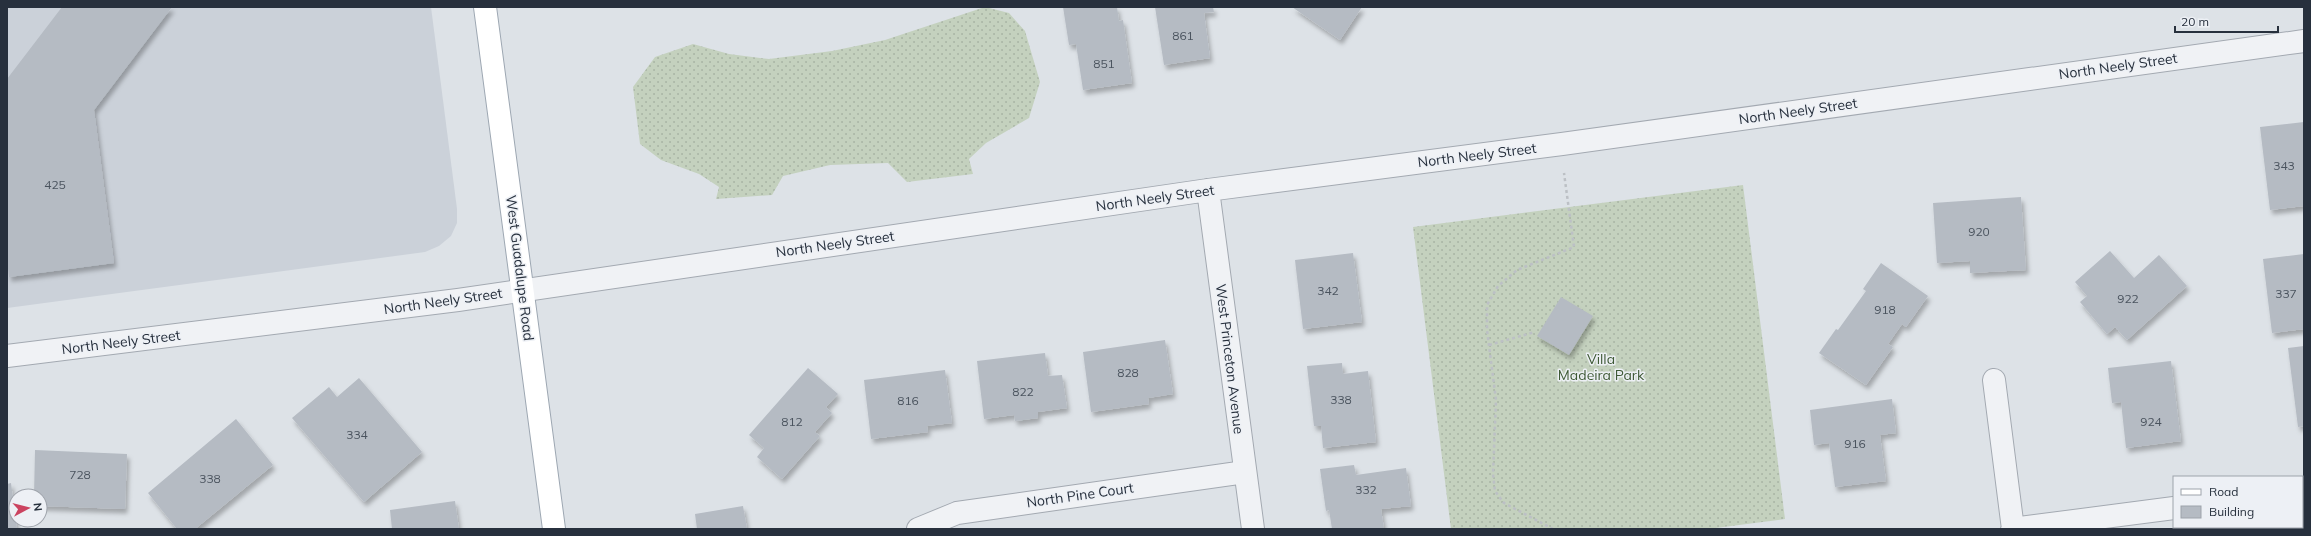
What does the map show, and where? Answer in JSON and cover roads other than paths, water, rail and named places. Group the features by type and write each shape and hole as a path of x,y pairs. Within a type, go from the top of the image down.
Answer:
{"main road":[{"name":"West Guadalupe Road","path":"486,7 554,529"}],"street":[{"name":"North Neely Street","path":"7,356 458,300 1208,190 1562,144 2304,41"},
{"name":"West Princeton Avenue","path":"1208,190 1253,529"},
{"path":"1994,380 2012,529 2052,527 2173,508"},
{"name":"North Pine Court","path":"918,529 957,513 1245,472"}],"park label":[{"name":"Villa Madeira Park","path":"1601,368"}]}
